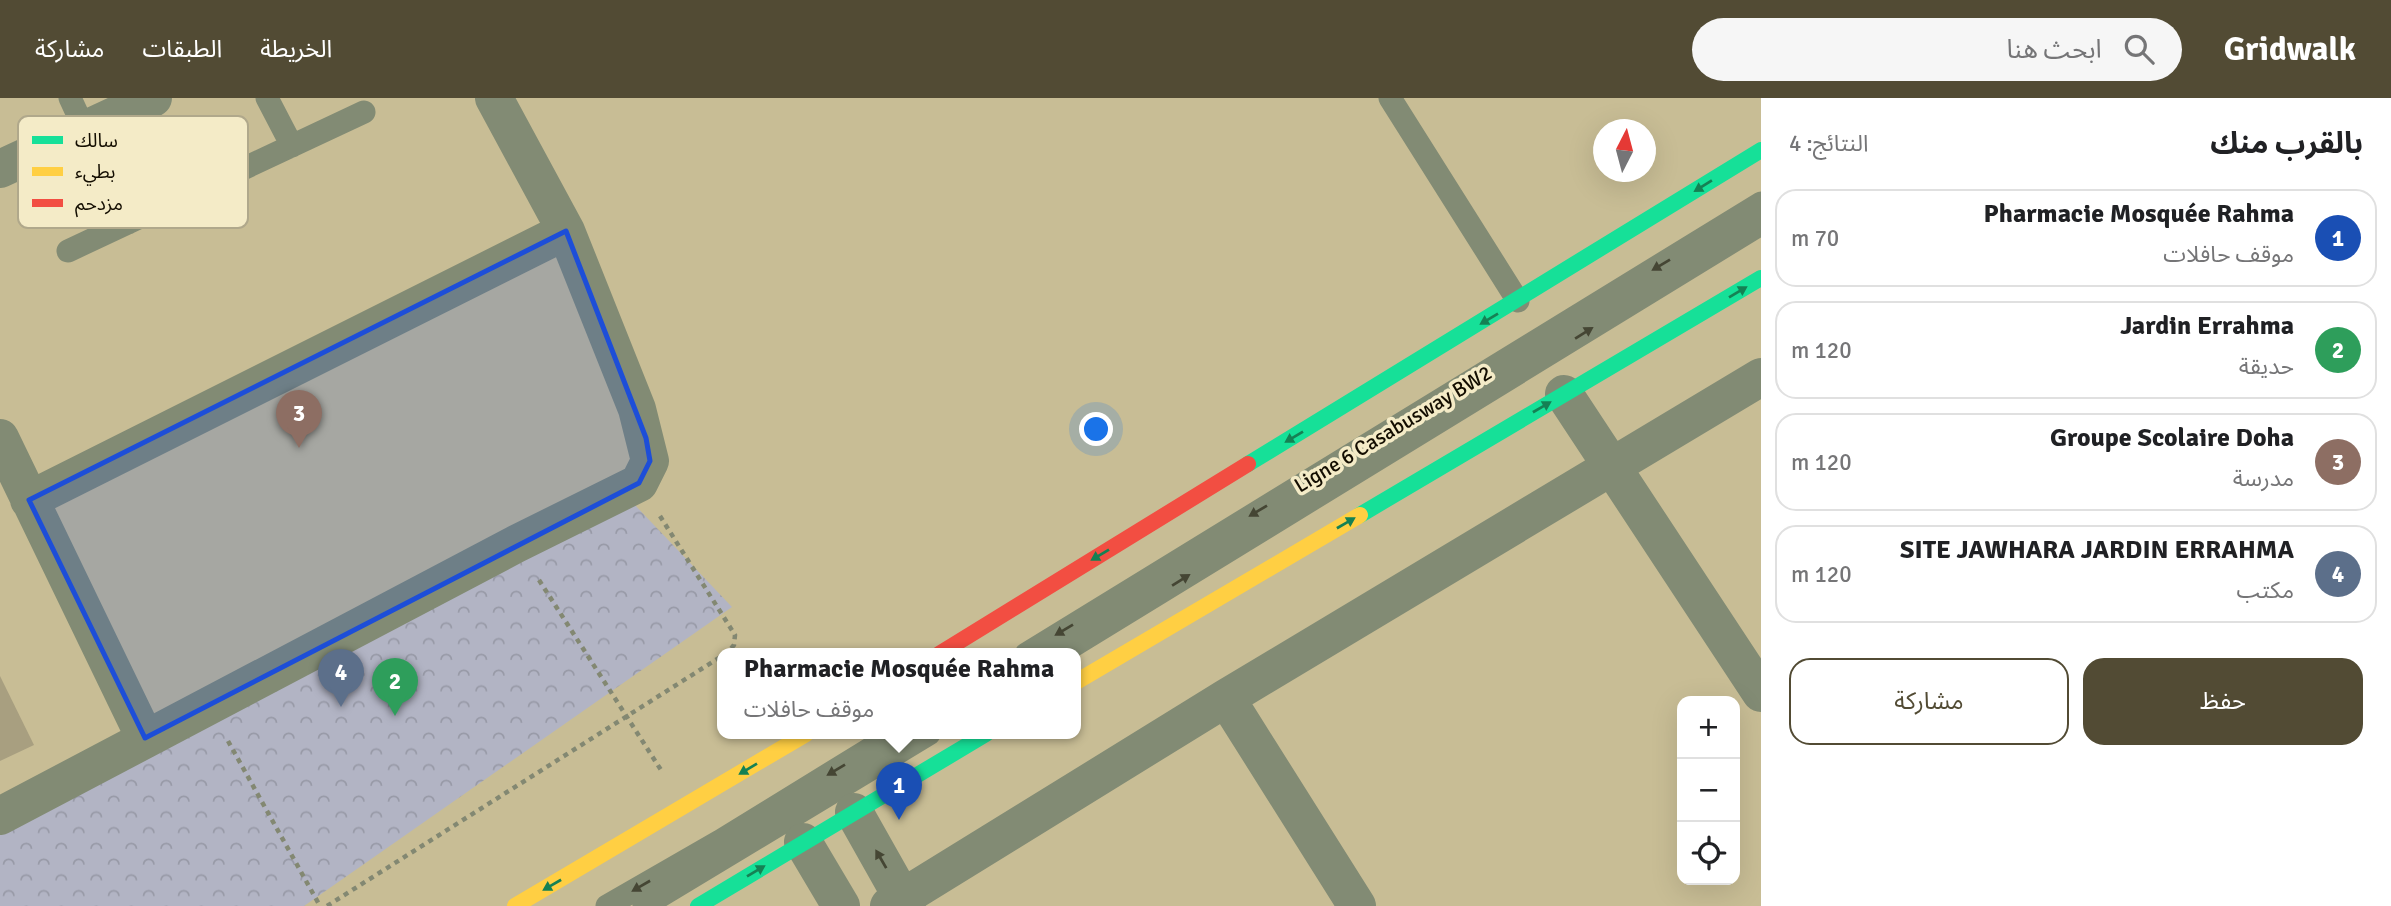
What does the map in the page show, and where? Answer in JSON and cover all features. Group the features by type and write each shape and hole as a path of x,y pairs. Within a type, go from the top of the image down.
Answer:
{"main road":[{"path":"949,648 1761,150"},
{"path":"1081,678 1761,278"},
{"path":"515,906 798,739"},
{"path":"698,906 978,739"}],"street":[{"path":"77,114 153,98"},
{"path":"0,816 516,544 639,483 650,461 637,410 566,231 494,98"},
{"path":"0,169 18,156"},
{"path":"29,500 566,231"},
{"path":"854,812 900,903 1227,698 1761,377"},
{"path":"1564,394 1757,680"},
{"path":"0,438 145,738"},
{"path":"1227,698 1357,906"},
{"path":"803,842 841,906"}],"lane":[{"path":"267,98 292,146"},
{"path":"1390,98 1518,301"},
{"path":"248,167 364,113"},
{"name":"Ligne 6 Casabusway BW2","path":"1036,648 1761,203"},
{"name":"Ligne 6 Casabusway BW2","path":"1070,648 1761,224"},
{"path":"68,251 117,228"},
{"path":"607,906 720,841 886,739"},
{"path":"645,906 921,739"}],"path":[{"path":"639,483 735,635 731,648"},
{"path":"516,544 684,807"},
{"path":"327,906 717,659"},
{"path":"209,706 320,906"}],"highlighted area":[{"path":"566,231 646,438 650,461 639,483 145,738 29,500"}],"green space":[{"path":"633,503 732,607 304,906 0,906 0,825"}],"building":[{"path":"0,676 34,745 0,761"}],"traffic: fast":[{"path":"1248,464 1761,150"},
{"path":"1360,515 1761,278"},
{"path":"698,906 978,739"}],"traffic: slow":[{"path":"1081,679 1360,515"},
{"path":"515,906 798,739"}],"traffic: jam":[{"path":"949,648 1248,464"}],"place":[{"name":"Groupe Scolaire Doha","path":"299,448"},
{"name":"SITE JAWHARA JARDIN ERRAHMA","path":"341,707"},
{"name":"Jardin Errahma","path":"395,716"},
{"name":"Pharmacie Mosquée Rahma","path":"899,820"}]}
